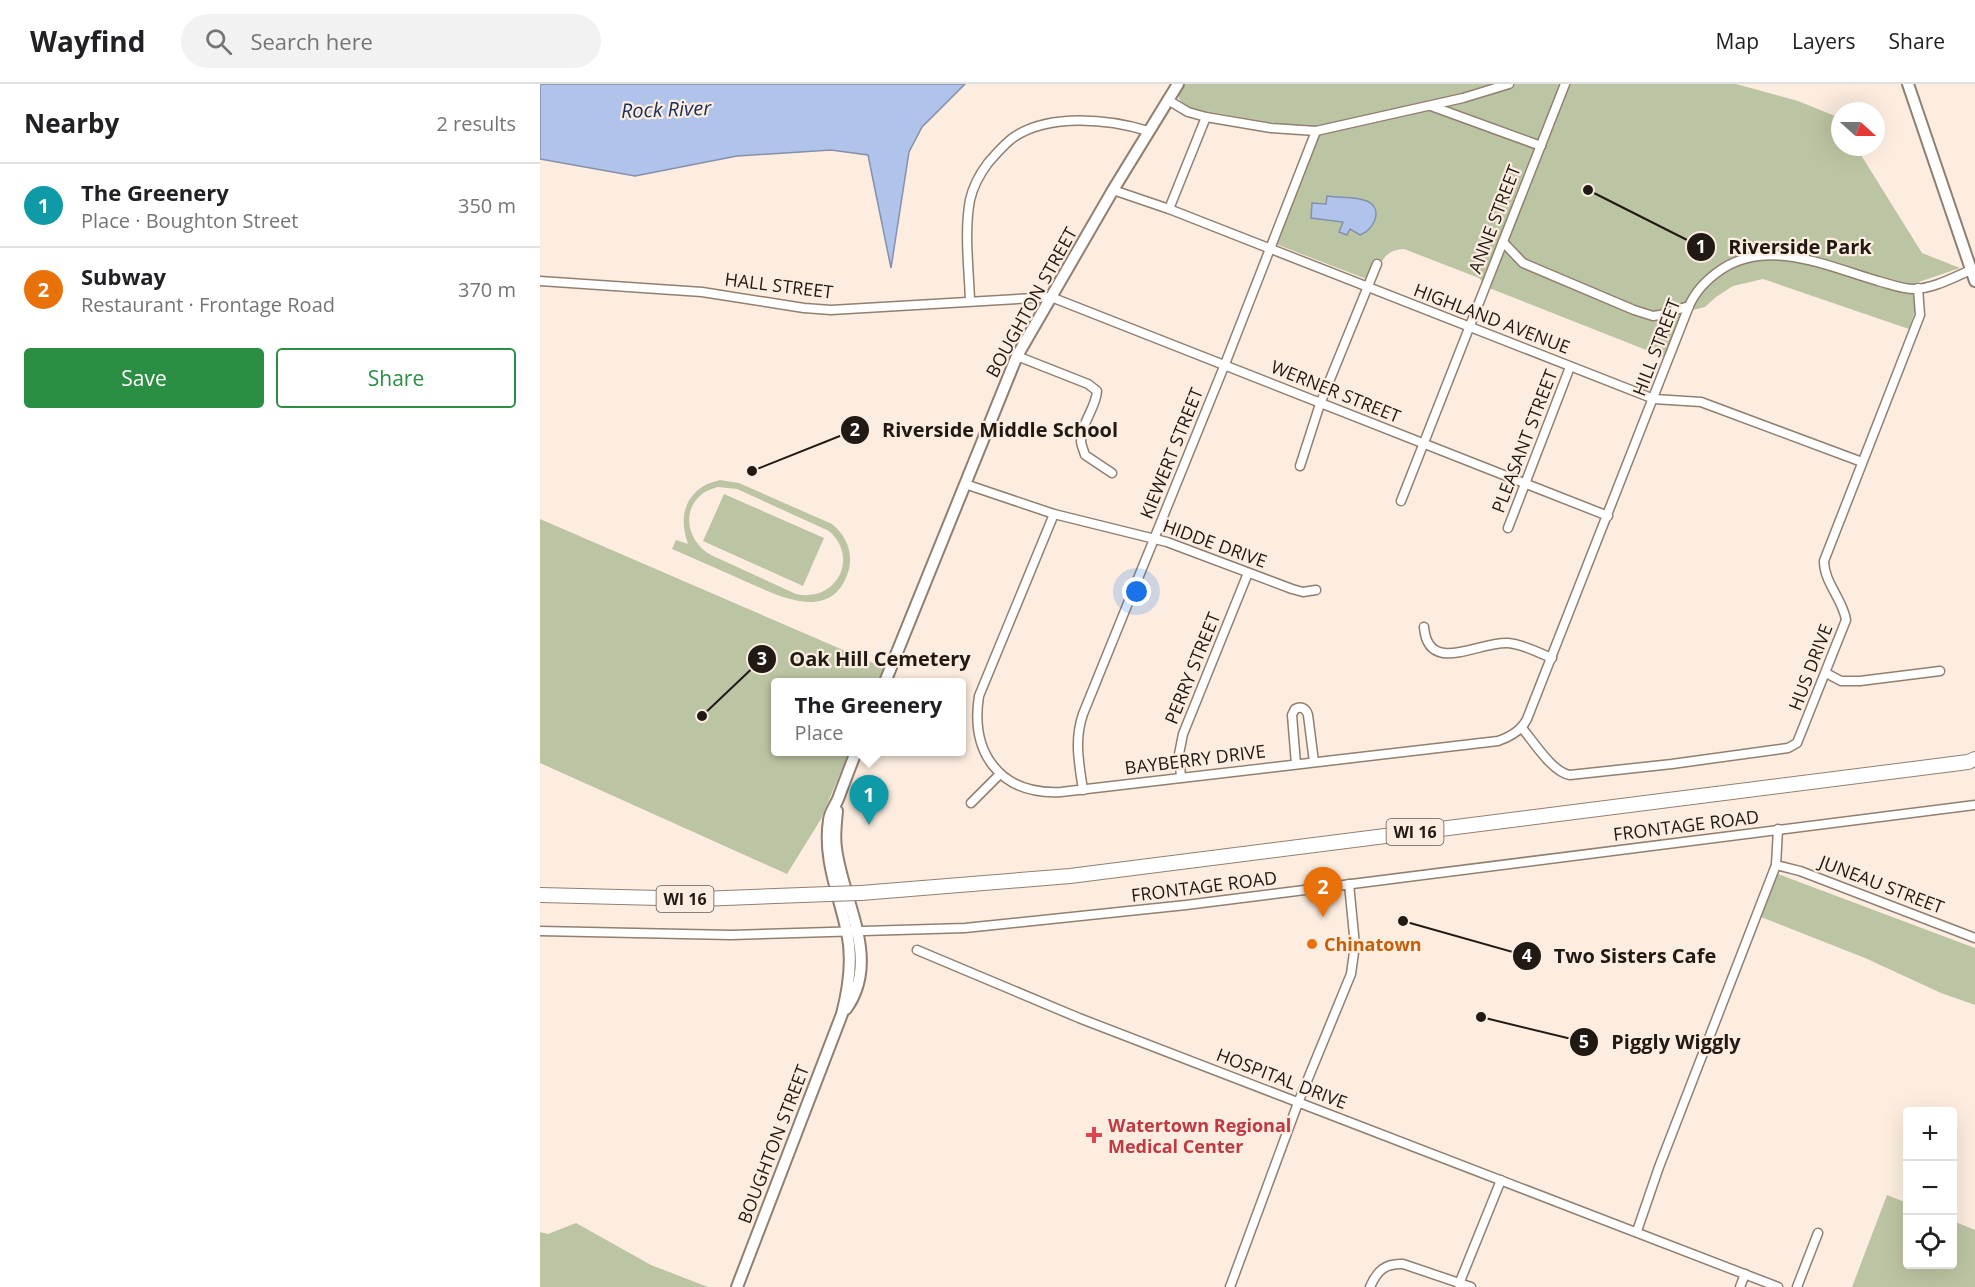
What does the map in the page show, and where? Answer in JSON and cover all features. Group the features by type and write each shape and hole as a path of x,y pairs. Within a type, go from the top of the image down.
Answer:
{"highway":[{"name":"WI 16","path":"540,895 700,899 861,893 1081,875 1973,761"}],"street":[{"name":"BOUGHTON STREET","path":"887,678 1017,356 1113,190 1178,84"},
{"path":"1168,100 1188,112 1206,117 1271,128 1316,131 1430,106 1441,106 1509,84"},
{"name":"ANNE STREET","path":"1401,501 1565,84"},
{"path":"1908,84 1975,281"},
{"path":"1441,106 1540,146"},
{"path":"1169,209 1206,117"},
{"path":"970,301 970,201 974,185 981,172 1001,148 1021,133 1067,121 1128,125 1148,131"},
{"name":"KIEWERT STREET","path":"1083,790 1077,743 1078,726 1225,364 1316,131"},
{"name":"HIGHLAND AVENUE","path":"1113,190 1169,209 1654,399 1701,402 1862,462"},
{"path":"1503,242 1523,263 1634,310 1653,316 1689,306"},
{"name":"HILL STREET","path":"1552,658 1689,306 1702,285 1721,270 1740,261 1768,255 1799,258 1896,285 1918,288 1971,270"},
{"path":"1300,466 1320,404 1377,264"},
{"name":"HALL STREET","path":"540,280 702,292 815,309 1051,297"},
{"name":"HUS DRIVE","path":"1522,728 1555,767 1565,775 1672,764 1788,748 1797,744 1846,620 1841,604 1825,572 1824,561 1920,315 1918,288"},
{"name":"WERNER STREET","path":"1051,297 1608,516"},
{"path":"1017,356 1088,384 1097,391 1096,399 1085,422 1081,441 1085,455 1112,473"},
{"name":"PLEASANT STREET","path":"1508,528 1570,367"},
{"name":"HIDDE DRIVE","path":"965,484 1054,514 1155,538 1292,589 1316,590"},
{"path":"970,803 999,775 988,757 979,731 977,710 979,696 1054,514"},
{"name":"PERRY STREET","path":"1181,777 1179,754 1183,734 1248,573"},
{"path":"1424,627 1426,642 1433,649 1443,653 1453,654 1494,643 1507,643 1520,645 1552,658 1522,728"},
{"path":"1826,674 1840,681 1860,681 1940,671"},
{"path":"1296,764 1292,715 1295,709 1301,707 1308,715 1314,762"},
{"name":"BAYBERRY DRIVE","path":"999,775 1012,783 1043,793 1083,790 1489,742 1505,739 1522,728"},
{"name":"BOUGHTON STREET","path":"737,1287 842,1014 850,967 852,932 831,874 828,846 829,817 854,756"},
{"name":"FRONTAGE ROAD","path":"540,931 731,935 965,928 1349,884 1975,805"},
{"path":"1637,1231 1659,1167 1776,865 1778,829"},
{"name":"JUNEAU STREET","path":"1776,865 1818,878 1975,938"},
{"path":"1230,1287 1298,1103 1351,974 1355,959 1355,945 1349,884"},
{"name":"HOSPITAL DRIVE","path":"917,950 1079,1018 1778,1287"},
{"path":"1459,1284 1501,1180"},
{"path":"1797,1287 1818,1233"},
{"path":"1370,1287 1379,1271 1390,1263 1403,1264 1471,1287"},
{"path":"1740,1287 1745,1274"}],"green space":[{"path":"1181,84 1736,84 1798,101 1831,114 1831,156 1862,156 1922,253 1960,268 1913,284 1917,304 1909,329 1763,279 1733,286 1705,307 1689,311 1677,323 1664,357 1489,288 1479,278 1404,249 1391,252 1383,259 1374,282 1273,243 1313,139 1310,126 1299,127 1188,108 1179,99 1178,91"},
{"path":"720,480 739,483 832,524 845,539 850,556 849,569 841,587 830,597 817,602 786,598 672,549 676,540 688,544 684,522 688,503 692,495","holes":["718,487 737,489 829,531 838,542 843,554 843,565 832,585 822,592 810,595 796,594 703,550 690,527 689,519 694,502 704,492"]},
{"path":"724,494 824,538 803,586 703,541"},
{"path":"540,519 885,668 880,678 771,678 771,756 847,756 821,819 787,874 540,763"},
{"path":"1778,874 1975,948 1975,1005 1941,993 1865,958 1756,915 1772,877"},
{"path":"1887,1195 1903,1201 1903,1269 1957,1269 1957,1223 1975,1230 1975,1287 1852,1287"},
{"path":"576,1223 651,1265 708,1287 540,1287 540,1232 548,1234"}],"water":[{"name":"Rock River","path":"540,84 965,84 922,127 909,152 891,268 868,155 831,150 737,156 635,176 540,159"},
{"path":"1327,196 1367,201 1375,209 1373,224 1360,235 1350,229 1347,235 1339,232 1343,222 1311,218 1312,203 1326,204"}],"place":[{"name":"Riverside Park","path":"1588,190"},
{"name":"Riverside Middle School","path":"752,471"},
{"name":"Oak Hill Cemetery","path":"702,716"},
{"name":"The Greenery","path":"869,825"},
{"name":"Subway","path":"1323,917"},
{"name":"Two Sisters Cafe","path":"1403,921"},
{"name":"Chinatown","path":"1312,944"},
{"name":"Piggly Wiggly","path":"1481,1017"},
{"name":"Watertown Regional Medical Center","path":"1094,1135"}]}
